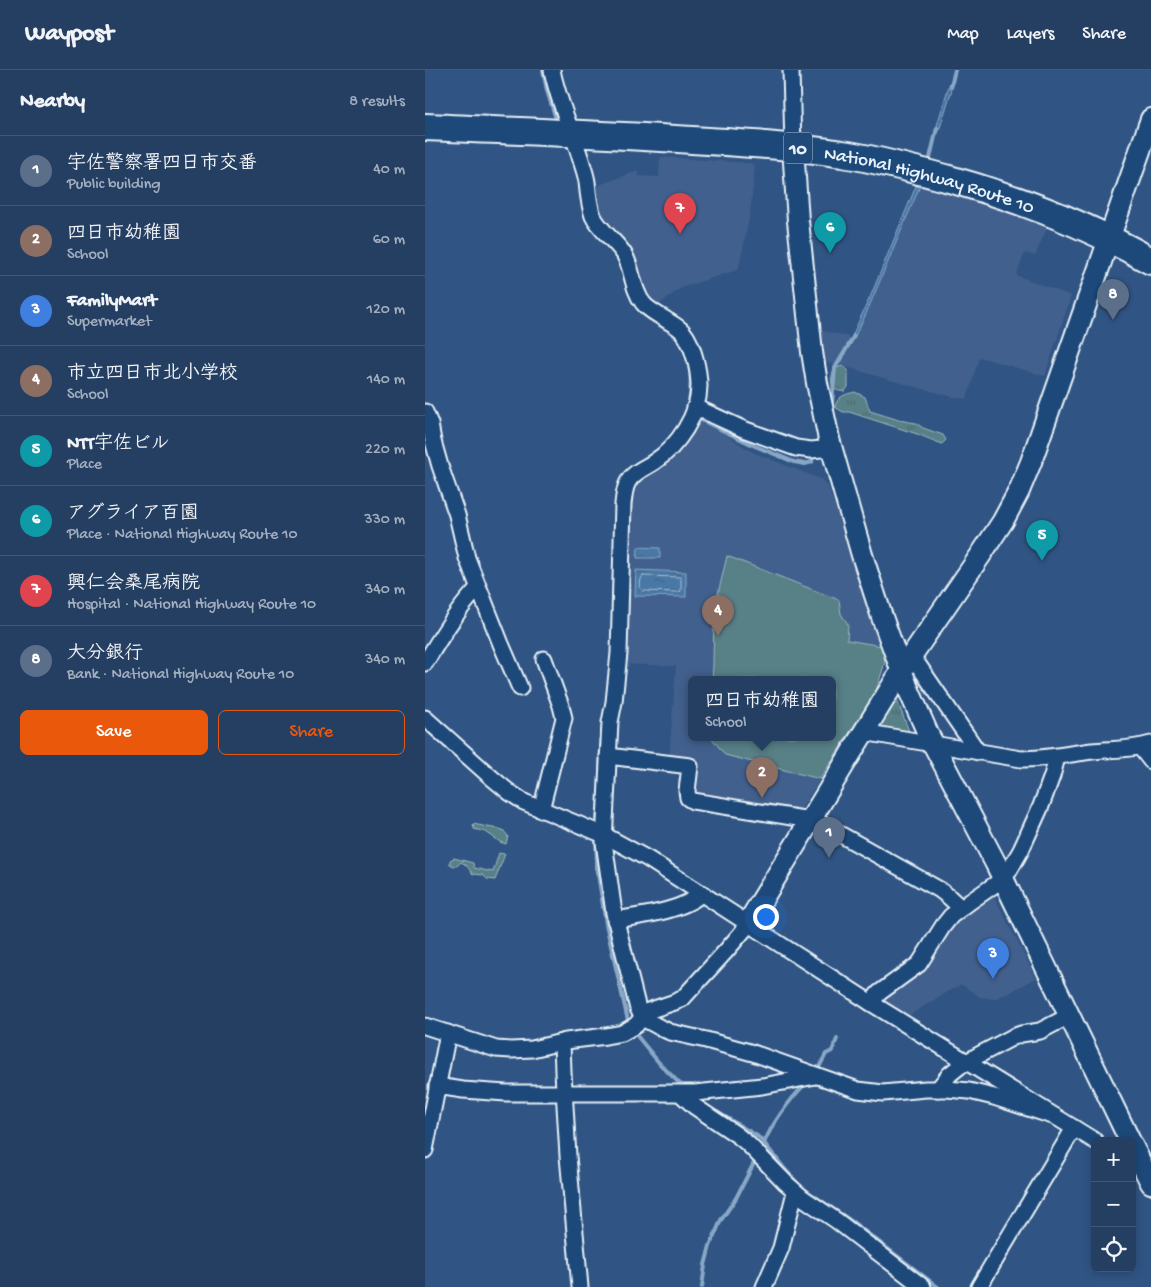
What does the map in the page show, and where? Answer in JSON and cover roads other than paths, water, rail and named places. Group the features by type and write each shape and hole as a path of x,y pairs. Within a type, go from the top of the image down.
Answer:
{"highway":[{"name":"National Highway Route 10","path":"425,127 624,136 793,147 845,154 953,180 1035,207 1109,239 1151,261"}],"street":[{"path":"552,70 586,180 589,203 593,215 599,226 624,254 643,303 682,332 691,347 697,366 699,386 691,418 681,434 672,446 657,460 633,476 627,483 623,504 619,653 598,832 604,842 615,920 637,1006 644,1017 671,1032 753,1054 858,1090 875,1093 939,1089 957,1090 981,1094 1055,1117"},
{"path":"791,70 797,221 812,352 822,412 870,580 907,663 914,702 933,744 1003,878 1128,1137"},
{"path":"425,1026 503,1050 532,1049 562,1042 622,1033 636,1024 648,1011 675,1002 684,996 749,924 863,732 1003,521 1019,491 1031,462 1151,119"},
{"path":"695,407 743,429 795,448 811,450 832,448"},
{"path":"425,412 430,424 440,466 457,515 467,558 520,688"},
{"path":"425,663 467,599 478,588"},
{"path":"541,810 564,718 544,659"},
{"path":"907,663 978,752"},
{"path":"425,718 509,792 524,802 598,832 648,859 871,1003 1091,1139"},
{"path":"863,732 1021,759 1145,746 1151,761"},
{"path":"608,756 690,766 687,791 688,798 693,801 811,819 940,890 961,908"},
{"path":"871,1003 879,993 919,964 946,922 961,908 1003,878 1009,871 1041,806 1057,756"},
{"path":"615,920 673,908 693,900 702,893"},
{"path":"939,1089 950,1074 966,1062 1013,1037 1040,1031 1069,1016"},
{"path":"425,1150 447,1033"},
{"path":"562,1042 564,1093 580,1287"},
{"path":"437,1086 489,1092 681,1094 742,1089 818,1076"},
{"path":"681,1094 748,1144 795,1192 849,1230 923,1287"},
{"path":"979,1287 1074,1128"},
{"path":"1136,1154 1145,1174"},
{"path":"763,1287 781,1248 795,1192"}],"water":[{"path":"950,82 954,83 938,134 935,132"},
{"path":"916,186 920,186 866,314 853,340 851,338"},
{"path":"638,547 660,548 660,558 637,558"},
{"path":"636,570 686,572 686,597 635,596"}],"waterway":[{"path":"543,70 547,91 556,119"},
{"path":"951,86 955,70"},
{"path":"930,158 937,128"},
{"path":"631,294 633,301 641,312 669,331 682,345 689,363 691,383 689,403"},
{"path":"832,404 835,368 854,336"},
{"path":"695,417 755,446 794,462 805,464 812,462 813,453"},
{"path":"613,612 614,571"},
{"path":"596,828 603,726"},
{"path":"596,835 597,868 606,924 629,1025"},
{"path":"633,1031 660,1064 685,1089"},
{"path":"817,1071 826,1054 832,1051 837,1039"},
{"path":"805,1084 782,1112 764,1143 801,1187 854,1223 938,1287"},
{"path":"717,1112 757,1136 764,1143 760,1151"},
{"path":"702,1287 710,1246 721,1220 736,1198 757,1157"}],"place":[{"name":"興仁会桑尾病院","path":"680,234"},
{"name":"アグライア百園","path":"830,253"},
{"name":"大分銀行","path":"1113,320"},
{"name":"NTT宇佐ビル","path":"1042,561"},
{"name":"市立四日市北小学校","path":"718,636"},
{"name":"四日市幼稚園","path":"762,798"},
{"name":"宇佐警察署四日市交番","path":"829,858"},
{"name":"FamilyMart","path":"993,979"}]}
